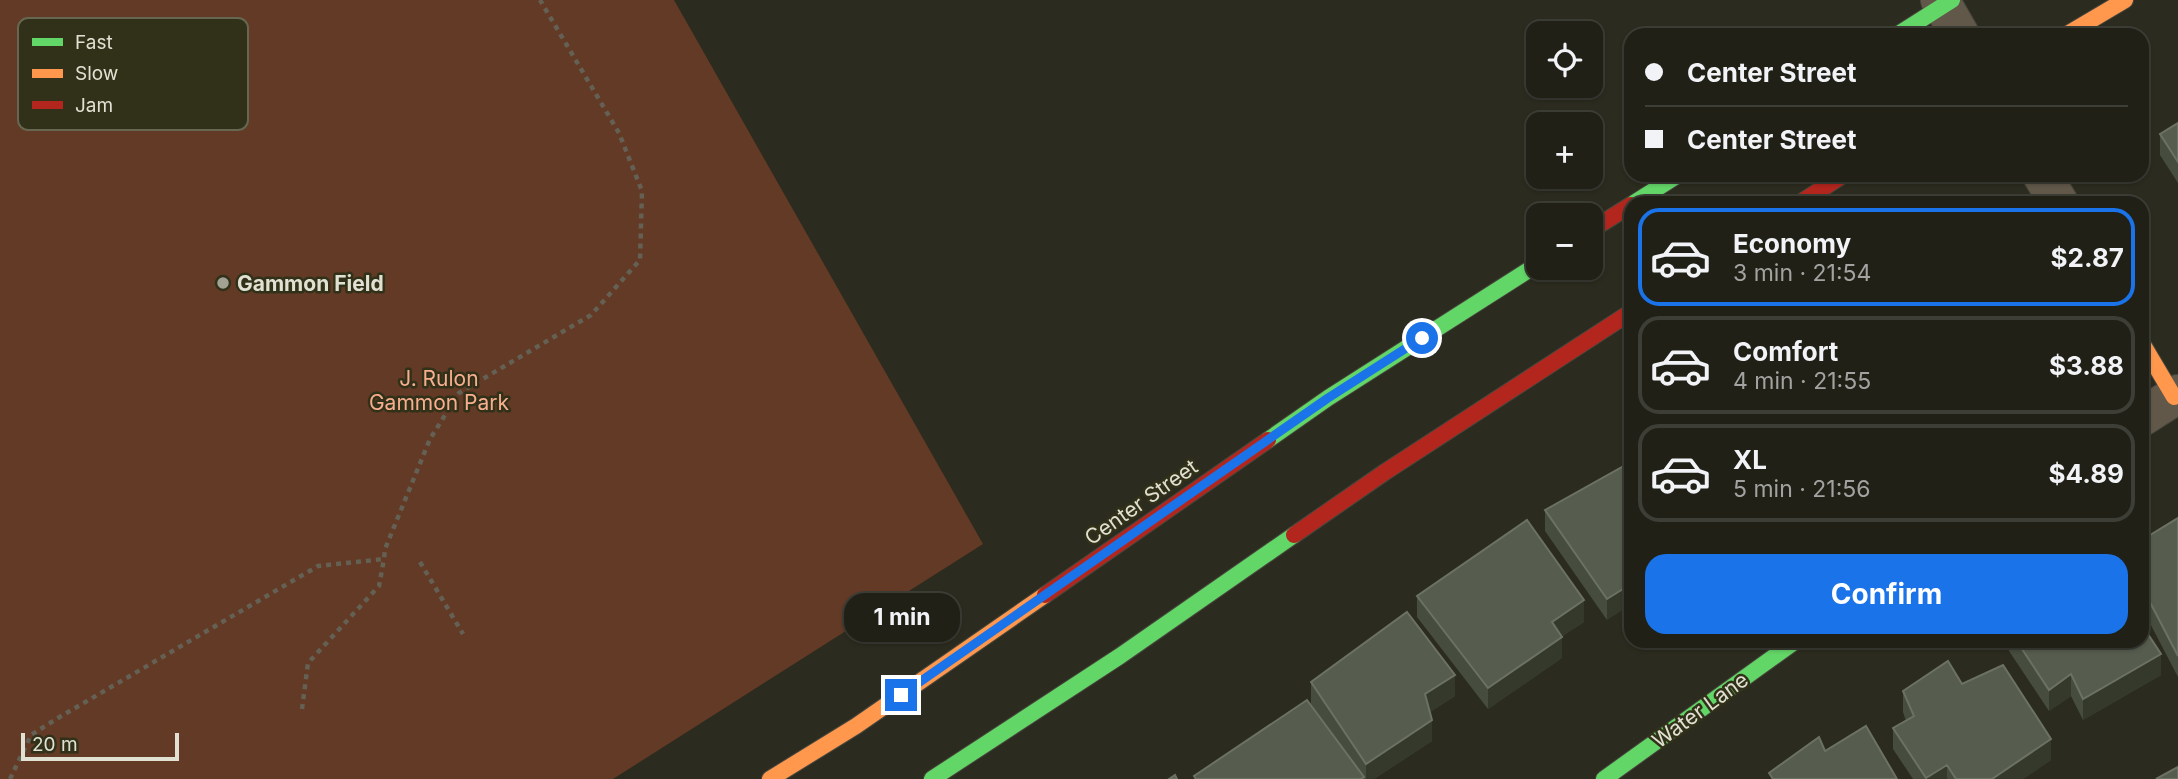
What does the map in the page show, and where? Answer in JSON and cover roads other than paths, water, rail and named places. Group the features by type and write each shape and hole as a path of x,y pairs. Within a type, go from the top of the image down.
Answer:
{"main road":[{"path":"2078,28 2125,0"},
{"path":"1912,28 1949,10"},
{"path":"1645,196 1667,182"},
{"path":"1811,196 1832,182"},
{"path":"1603,222 1624,209"},
{"name":"Center Street","path":"770,779 856,726 1328,398 1526,272"},
{"path":"932,779 1120,656 1385,472 1624,317"},
{"path":"2149,354 2176,396"},
{"name":"Water Lane","path":"1604,779 1786,648"}],"street":[{"path":"2149,413 2176,396"}],"place":[{"name":"Gammon Field","path":"223,283"}],"park label":[{"name":"J. Rulon Gammon Park","path":"439,390"}]}
